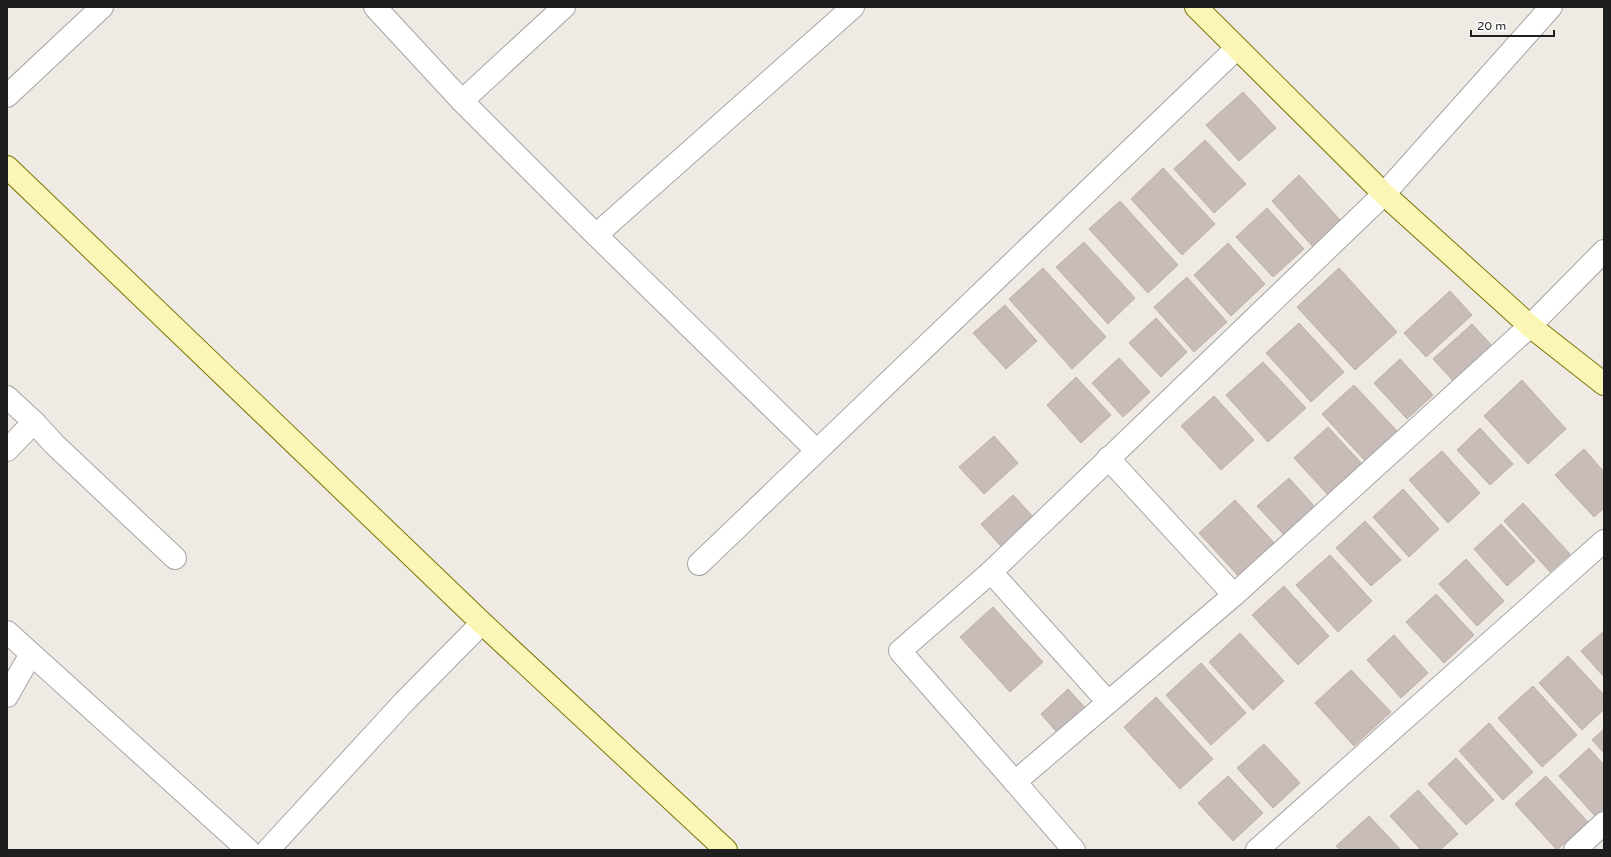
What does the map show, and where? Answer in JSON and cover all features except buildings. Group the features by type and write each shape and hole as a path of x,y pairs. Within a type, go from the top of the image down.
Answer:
{"street":[{"path":"7,96 102,7"},
{"path":"375,7 462,101 596,235 816,450"},
{"path":"462,101 564,7"},
{"path":"596,235 853,7"},
{"path":"1196,7 1384,194 1530,326 1604,384"},
{"path":"1074,850 900,651 991,572 1384,194 1552,7"},
{"path":"699,564 816,450 1237,48"},
{"path":"7,167 482,623 726,850"},
{"path":"1015,782 1234,595 1530,326 1604,251"},
{"path":"7,397 34,422 54,444 175,558"},
{"path":"7,450 34,422"},
{"path":"1108,458 1234,595"},
{"path":"1257,850 1604,542"},
{"path":"991,572 1108,702"},
{"path":"268,850 404,702 482,623"},
{"path":"7,632 248,850"},
{"path":"7,696 31,654"},
{"path":"1575,850 1604,823"}]}
